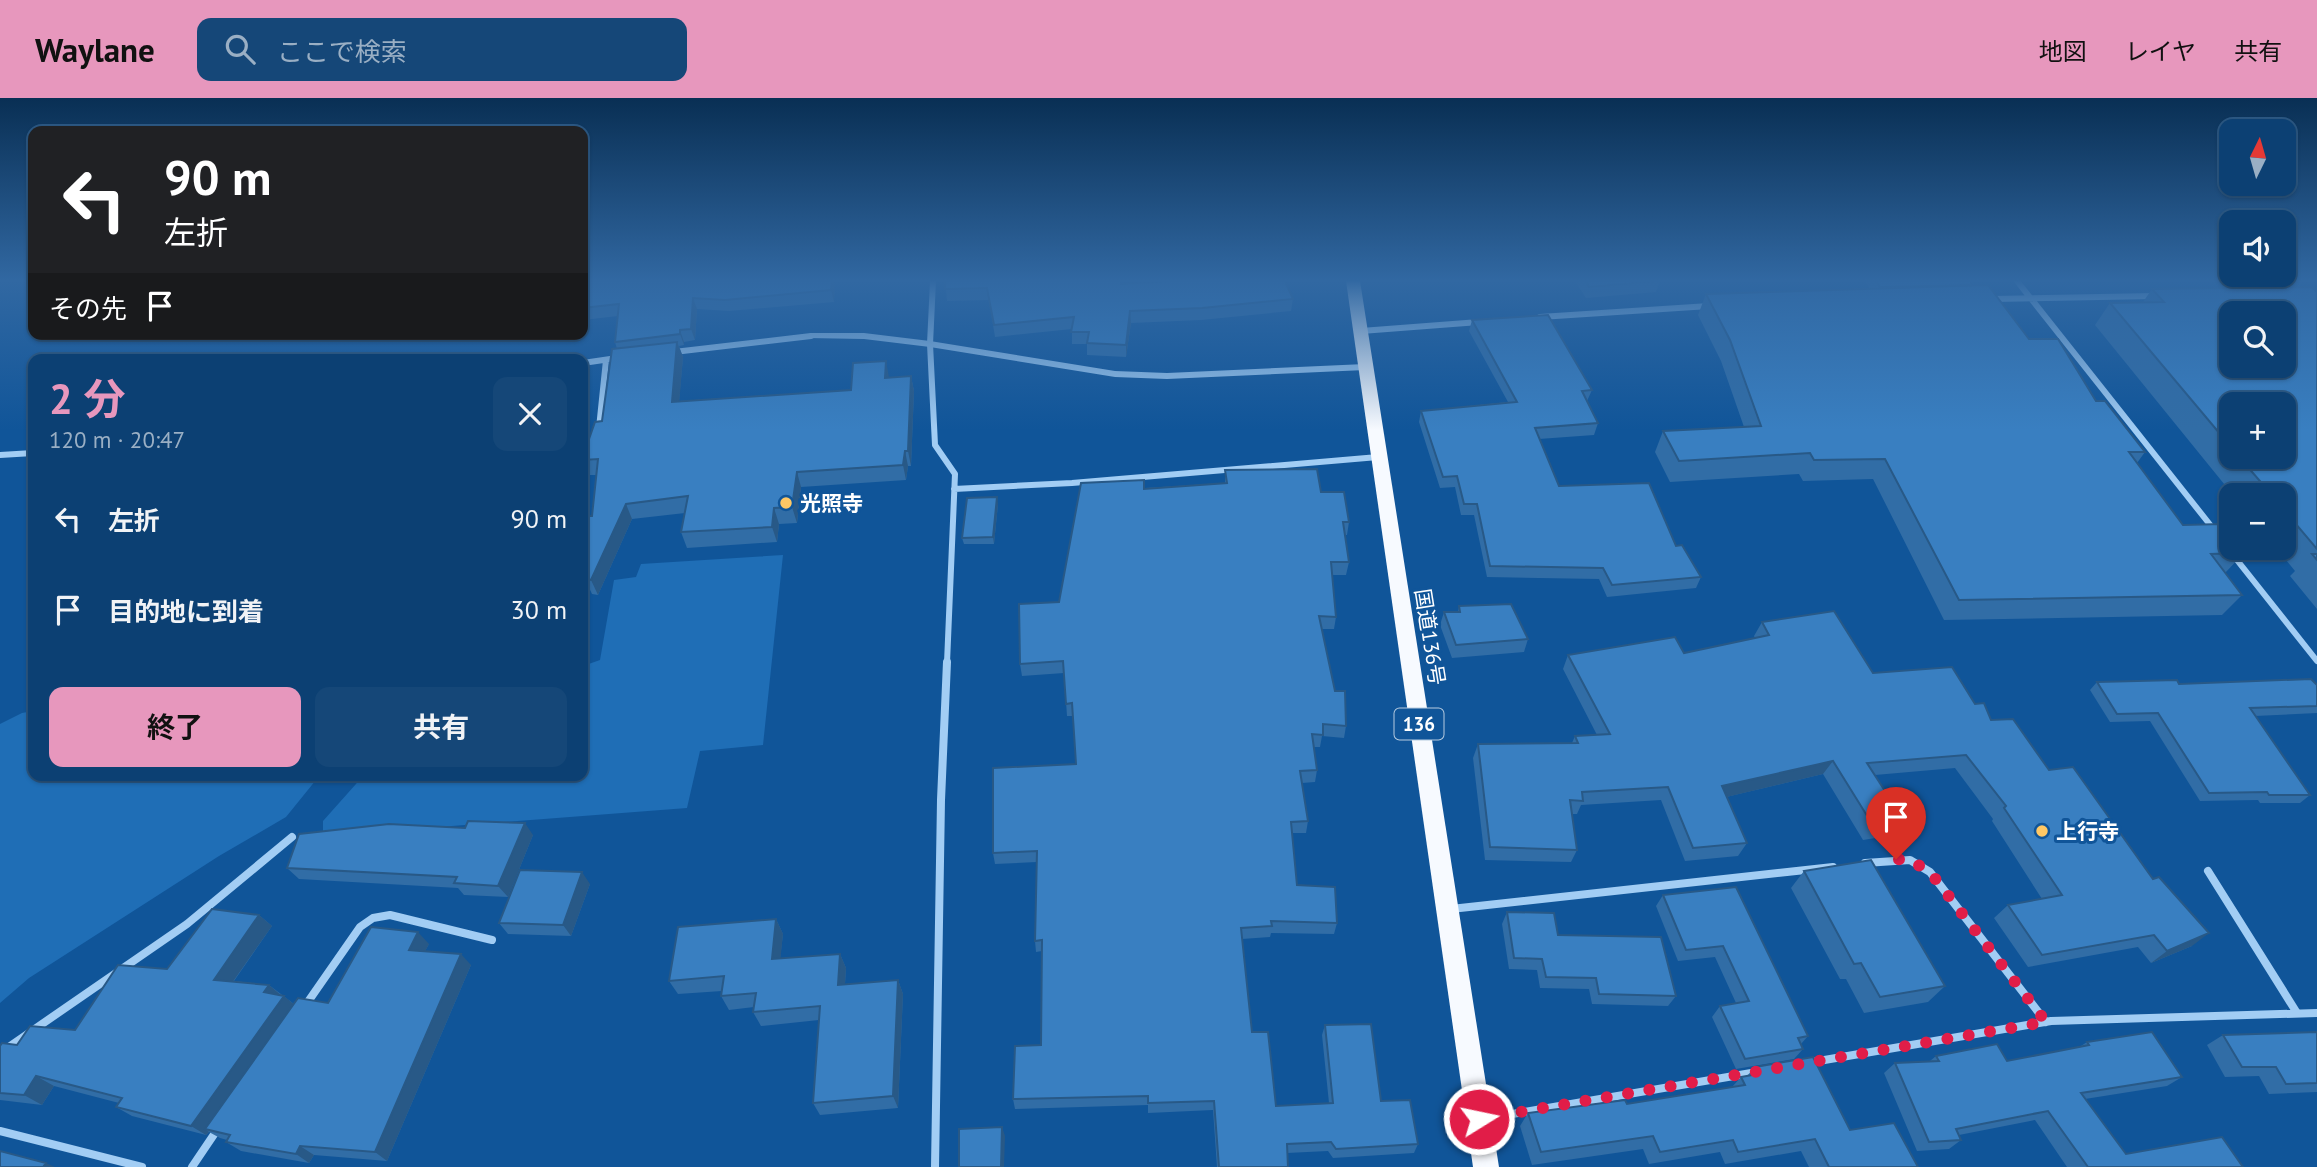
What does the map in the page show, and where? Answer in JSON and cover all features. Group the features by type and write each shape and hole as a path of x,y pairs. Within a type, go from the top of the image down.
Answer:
{"highway":[{"name":"国道136号","path":"1361,331 1486,1167"}],"street":[{"path":"931,331 935,445 955,474 941,800 935,1167"},
{"path":"2056,331 2216,533"},
{"path":"661,353 811,336 864,336 1115,374 1167,376 1365,367"},
{"path":"588,362 620,358"},
{"path":"595,440 606,360"},
{"path":"588,460 592,450"},
{"path":"0,455 28,453"},
{"path":"954,489 1072,483 1378,457"},
{"path":"2237,560 2317,661"},
{"path":"0,1053 152,950 219,900 292,837"},
{"path":"1856,864 1910,860 1930,872 2046,1022"},
{"path":"1447,909 1842,866"},
{"path":"2208,871 2297,1013"},
{"path":"296,1019 360,928 373,918 390,915 492,940"},
{"path":"1796,1065 2046,1022 2317,1013"},
{"path":"1479,1119 1768,1070"},
{"path":"192,1167 224,1121"},
{"path":"0,1131 142,1167"}],"shaded area":[{"path":"783,555 763,745 700,751 687,808 323,836 323,821 359,781 588,781 588,664 600,660 614,580 636,577 641,564"},
{"path":"28,712 28,781 315,781 286,817 219,856 29,978 0,1003 0,724"}],"building":[{"path":"616,331 680,331 680,334 615,342"},
{"path":"1128,331 1126,345 1087,343 1089,332 1071,332"},
{"path":"1478,331 1557,331 1592,390 1582,391 1598,423 1535,428 1559,486 1649,483 1676,546 1682,545 1701,577 1612,585 1603,568 1490,566 1477,504 1464,504 1457,476 1443,477 1421,411 1517,402"},
{"path":"1725,331 2023,331 2029,339 2058,339 2096,401 2105,401 2145,452 2129,452 2183,525 2219,524 2219,554 2211,554 2242,595 1959,600 1885,459 1814,460 1810,453 1679,461 1663,431 1761,426"},
{"path":"2133,331 2219,331 2219,378 2296,378 2296,331 2317,331 2317,549 2296,524 2296,483 2262,483 2249,469 2296,469 2296,392 2219,392 2219,433"},
{"path":"677,342 672,402 851,390 853,363 886,361 885,378 911,376 908,451 905,451 903,465 797,472 792,507 774,508 772,527 681,532 688,496 626,504 591,580 588,580 588,516 592,516 598,459 588,460 588,442 595,422 602,421 612,349"},
{"path":"1317,469 1321,492 1344,492 1349,522 1343,522 1349,562 1331,562 1336,617 1319,616 1335,691 1345,691 1346,726 1323,724 1323,735 1312,734 1317,770 1300,771 1308,821 1291,822 1297,885 1335,887 1337,923 1271,921 1272,926 1241,928 1252,1032 1268,1032 1276,1106 1333,1103 1325,1025 1371,1024 1381,1101 1410,1100 1418,1144 1336,1149 1331,1142 1287,1144 1288,1167 1219,1167 1214,1101 1148,1103 1148,1096 1013,1099 1015,1046 1041,1045 1042,940 1035,941 1037,851 993,853 993,768 1076,764 1072,703 1066,704 1063,661 1020,664 1019,604 1059,602 1081,483 1144,480 1144,489 1227,483 1225,470"},
{"path":"997,497 993,537 962,538 967,498"},
{"path":"1511,604 1528,639 1456,645 1444,612 1460,612 1459,606"},
{"path":"1834,611 1873,673 1952,667 1975,704 1984,703 1991,720 2013,719 2049,770 2073,767 2153,879 2159,877 2209,933 2167,951 2154,935 2042,955 2008,905 2062,895 2004,808 2006,806 1966,755 1867,763 1905,822 1874,827 1833,761 1722,786 1747,843 1693,848 1668,787 1582,792 1583,801 1570,800 1577,850 1490,847 1478,744 1578,743 1575,736 1610,734 1568,655 1675,637 1684,653 1769,635 1762,622"},
{"path":"2311,679 2317,685 2317,706 2250,708 2310,795 2269,795 2267,792 2209,793 2158,713 2117,714 2097,682 2177,680 2179,684"},
{"path":"468,821 525,823 498,886 454,883 457,877 287,868 299,834 389,824 465,828"},
{"path":"1871,860 1945,986 1880,997 1861,963 1854,964 1804,871"},
{"path":"520,870 582,872 563,925 499,923"},
{"path":"1736,887 1808,1036 1798,1038 1803,1049 1745,1059 1720,1006 1749,1001 1723,946 1686,950 1663,895"},
{"path":"212,909 259,915 214,980 269,985 264,992 284,996 191,1126 116,1107 122,1098 36,1076 24,1095 0,1093 2,1043 17,1045 30,1026 75,1030 118,965 167,969"},
{"path":"1507,912 1554,913 1558,935 1661,937 1676,996 1599,994 1596,978 1546,977 1542,959 1514,958"},
{"path":"776,919 772,959 840,954 838,985 898,980 893,1096 813,1103 820,1006 753,1012 756,993 721,996 724,976 669,981 678,927"},
{"path":"371,927 418,932 409,950 461,954 375,1152 300,1146 296,1154 226,1142 230,1135 205,1129 298,998 328,1003"},
{"path":"2152,1032 2182,1077 2081,1093 2126,1154 2222,1137 2243,1167 2088,1167 2048,1111 1956,1129 1961,1140 1929,1142 1895,1063 1939,1061 1936,1056 1997,1044 2007,1061 2089,1045 2087,1042"},
{"path":"2317,1032 2317,1083 2286,1084 2276,1067 2242,1067 2223,1035"},
{"path":"1813,1057 1850,1130 1894,1123 1918,1167 1829,1167 1815,1139 1738,1152 1733,1140 1660,1152 1653,1136 1541,1152 1528,1113 1625,1100 1627,1104 1745,1085 1741,1077 1758,1074 1755,1067"},
{"path":"1002,1127 1001,1167 959,1167 959,1129"},
{"path":"0,1151 46,1163 43,1167 0,1167"}],"place":[{"name":"光照寺","path":"786,503"},
{"name":"上行寺","path":"2042,831"}],"route":[{"path":"1479,1119 2046,1022 1930,872 1910,860 1896,859"}]}
